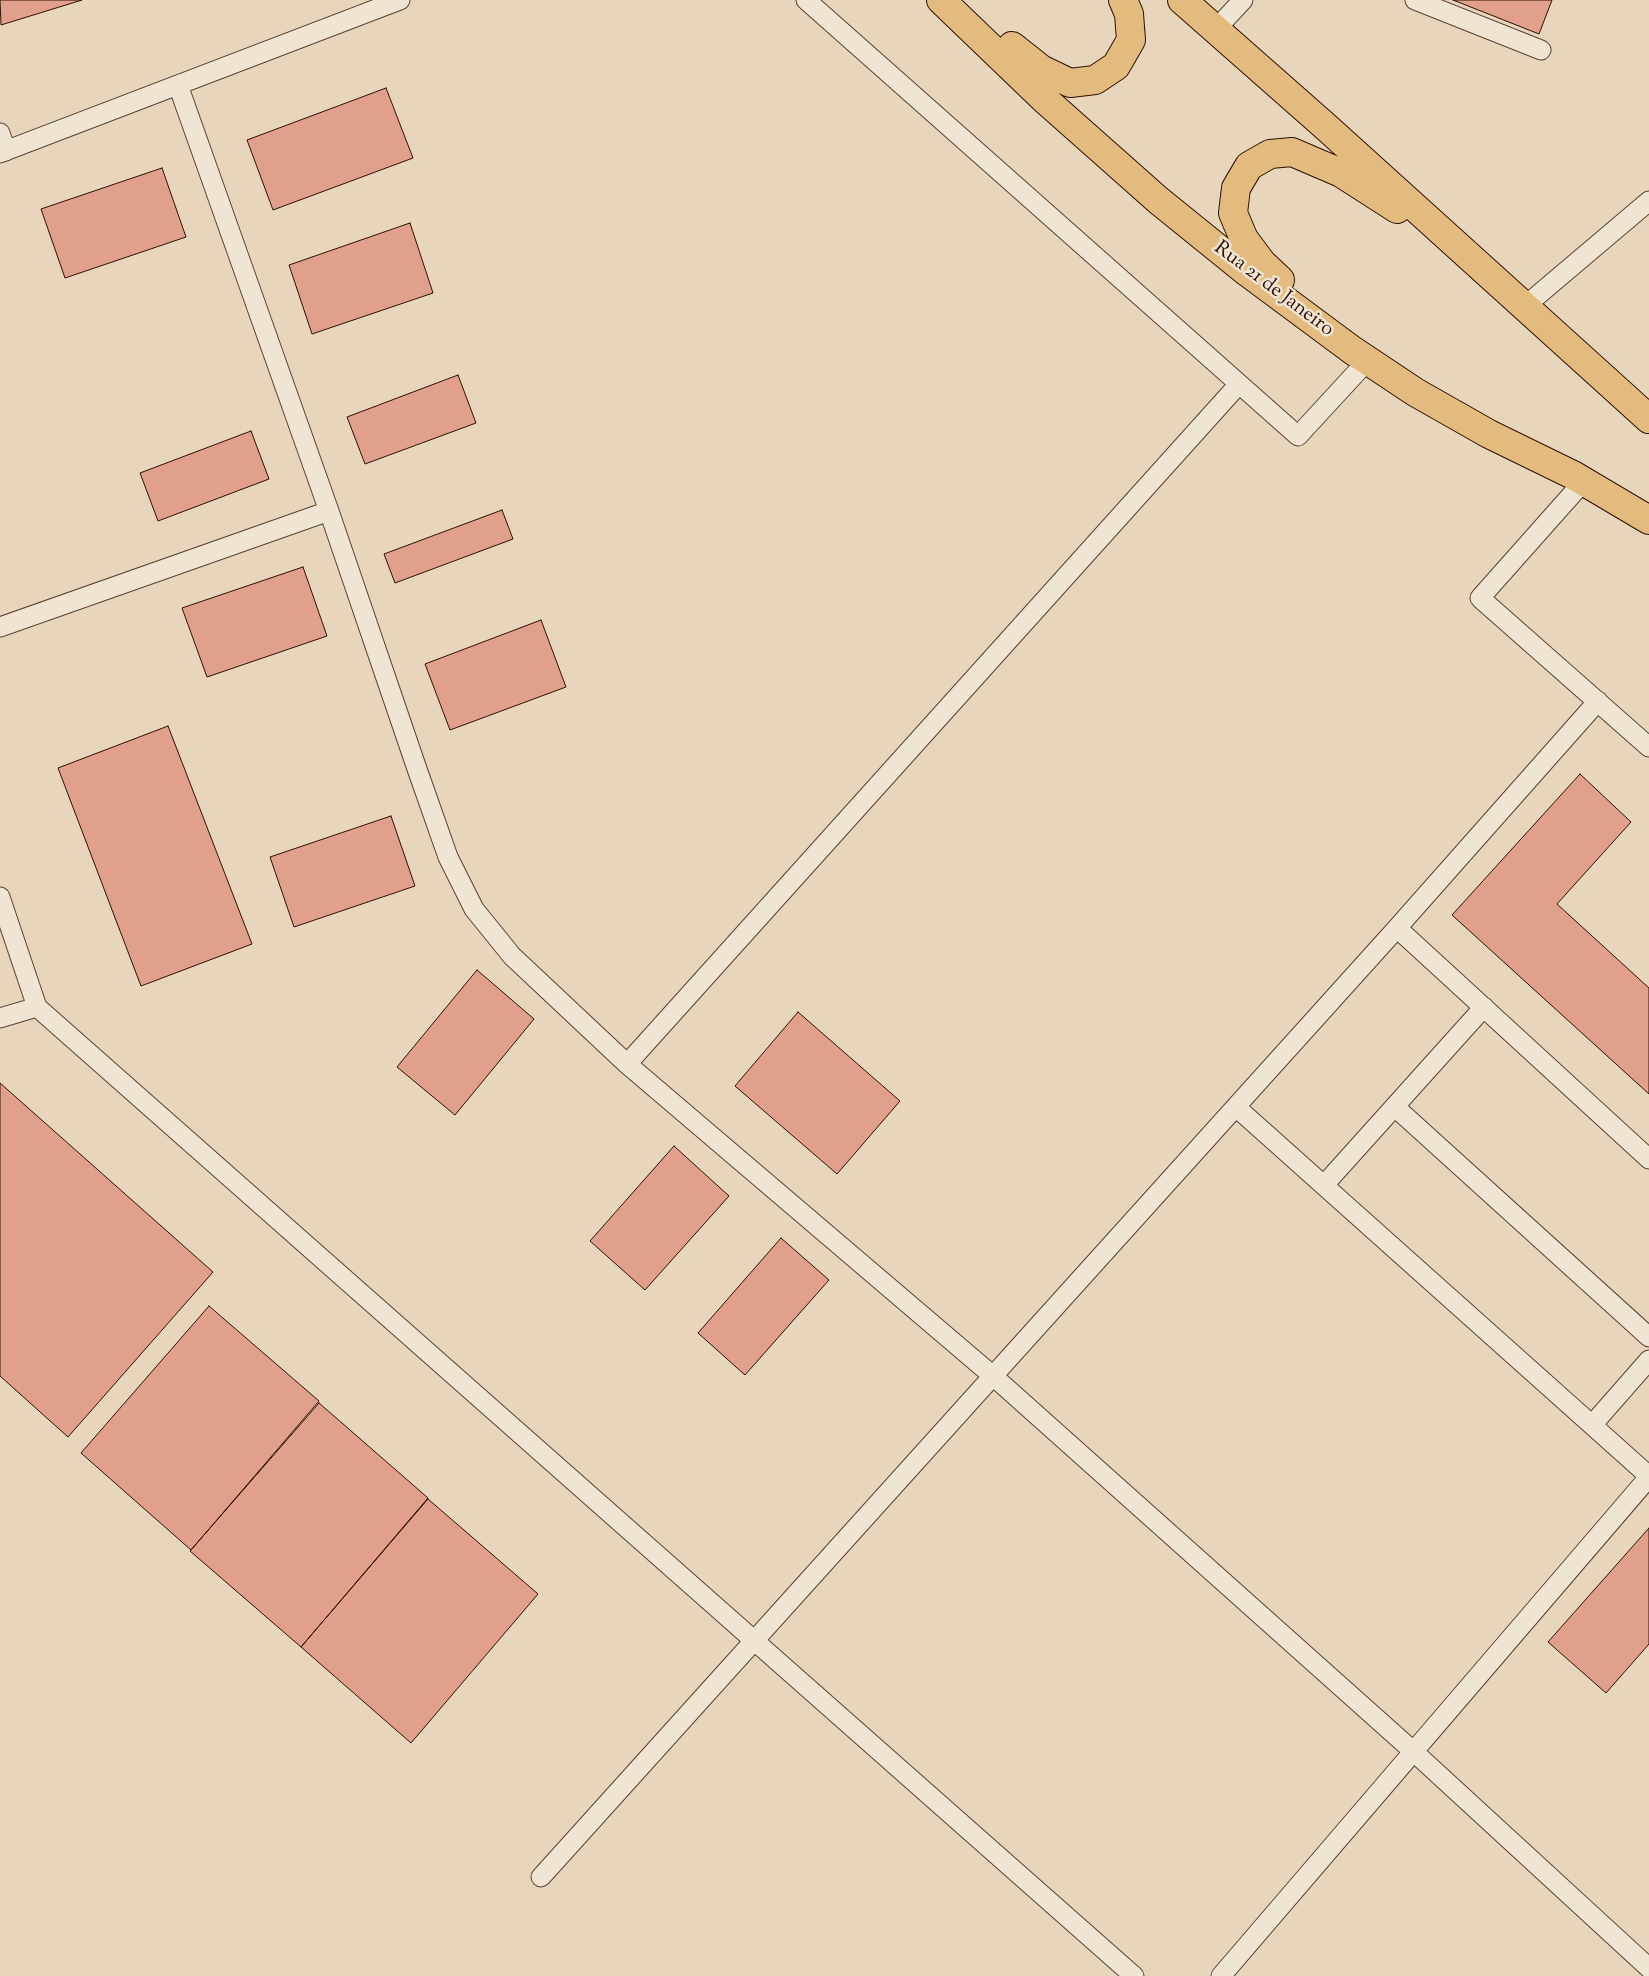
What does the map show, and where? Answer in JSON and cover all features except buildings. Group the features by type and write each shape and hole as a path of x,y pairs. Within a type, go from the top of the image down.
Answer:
{"main road":[{"name":"Rua 21 de Janeiro","path":"941,0 1043,98 1158,200 1247,272 1360,355 1415,392 1489,434 1583,482 1649,520"},
{"path":"961,0 1011,46 1041,69 1070,83 1095,80 1116,66 1131,40 1130,14 1123,0"},
{"path":"1182,0 1649,419"},
{"path":"1360,355 1262,263 1244,239 1233,213 1236,188 1249,166 1270,154 1292,152 1316,161 1341,173 1466,253"}],"lane":[{"path":"2,146 178,85 400,0"},
{"path":"806,0 1298,436 1360,355"},
{"path":"1215,30 1244,0"},
{"path":"1415,0 1541,50"},
{"path":"178,85 329,511 438,830 448,857 474,908 512,956 627,1064 993,1376 1414,1752 1649,1968"},
{"path":"1525,306 1649,201"},
{"path":"627,1064 1239,384"},
{"path":"1583,482 1480,598 1649,747"},
{"path":"0,627 329,511"},
{"path":"541,1877 1397,928 1598,701"},
{"path":"0,897 37,1007 1134,1976"},
{"path":"1397,928 1649,1159"},
{"path":"0,1018 37,1007"},
{"path":"1324,1185 1484,1008"},
{"path":"1221,1976 1649,1477 1236,1106"},
{"path":"1395,1106 1649,1337"},
{"path":"1592,1425 1649,1360"}]}
